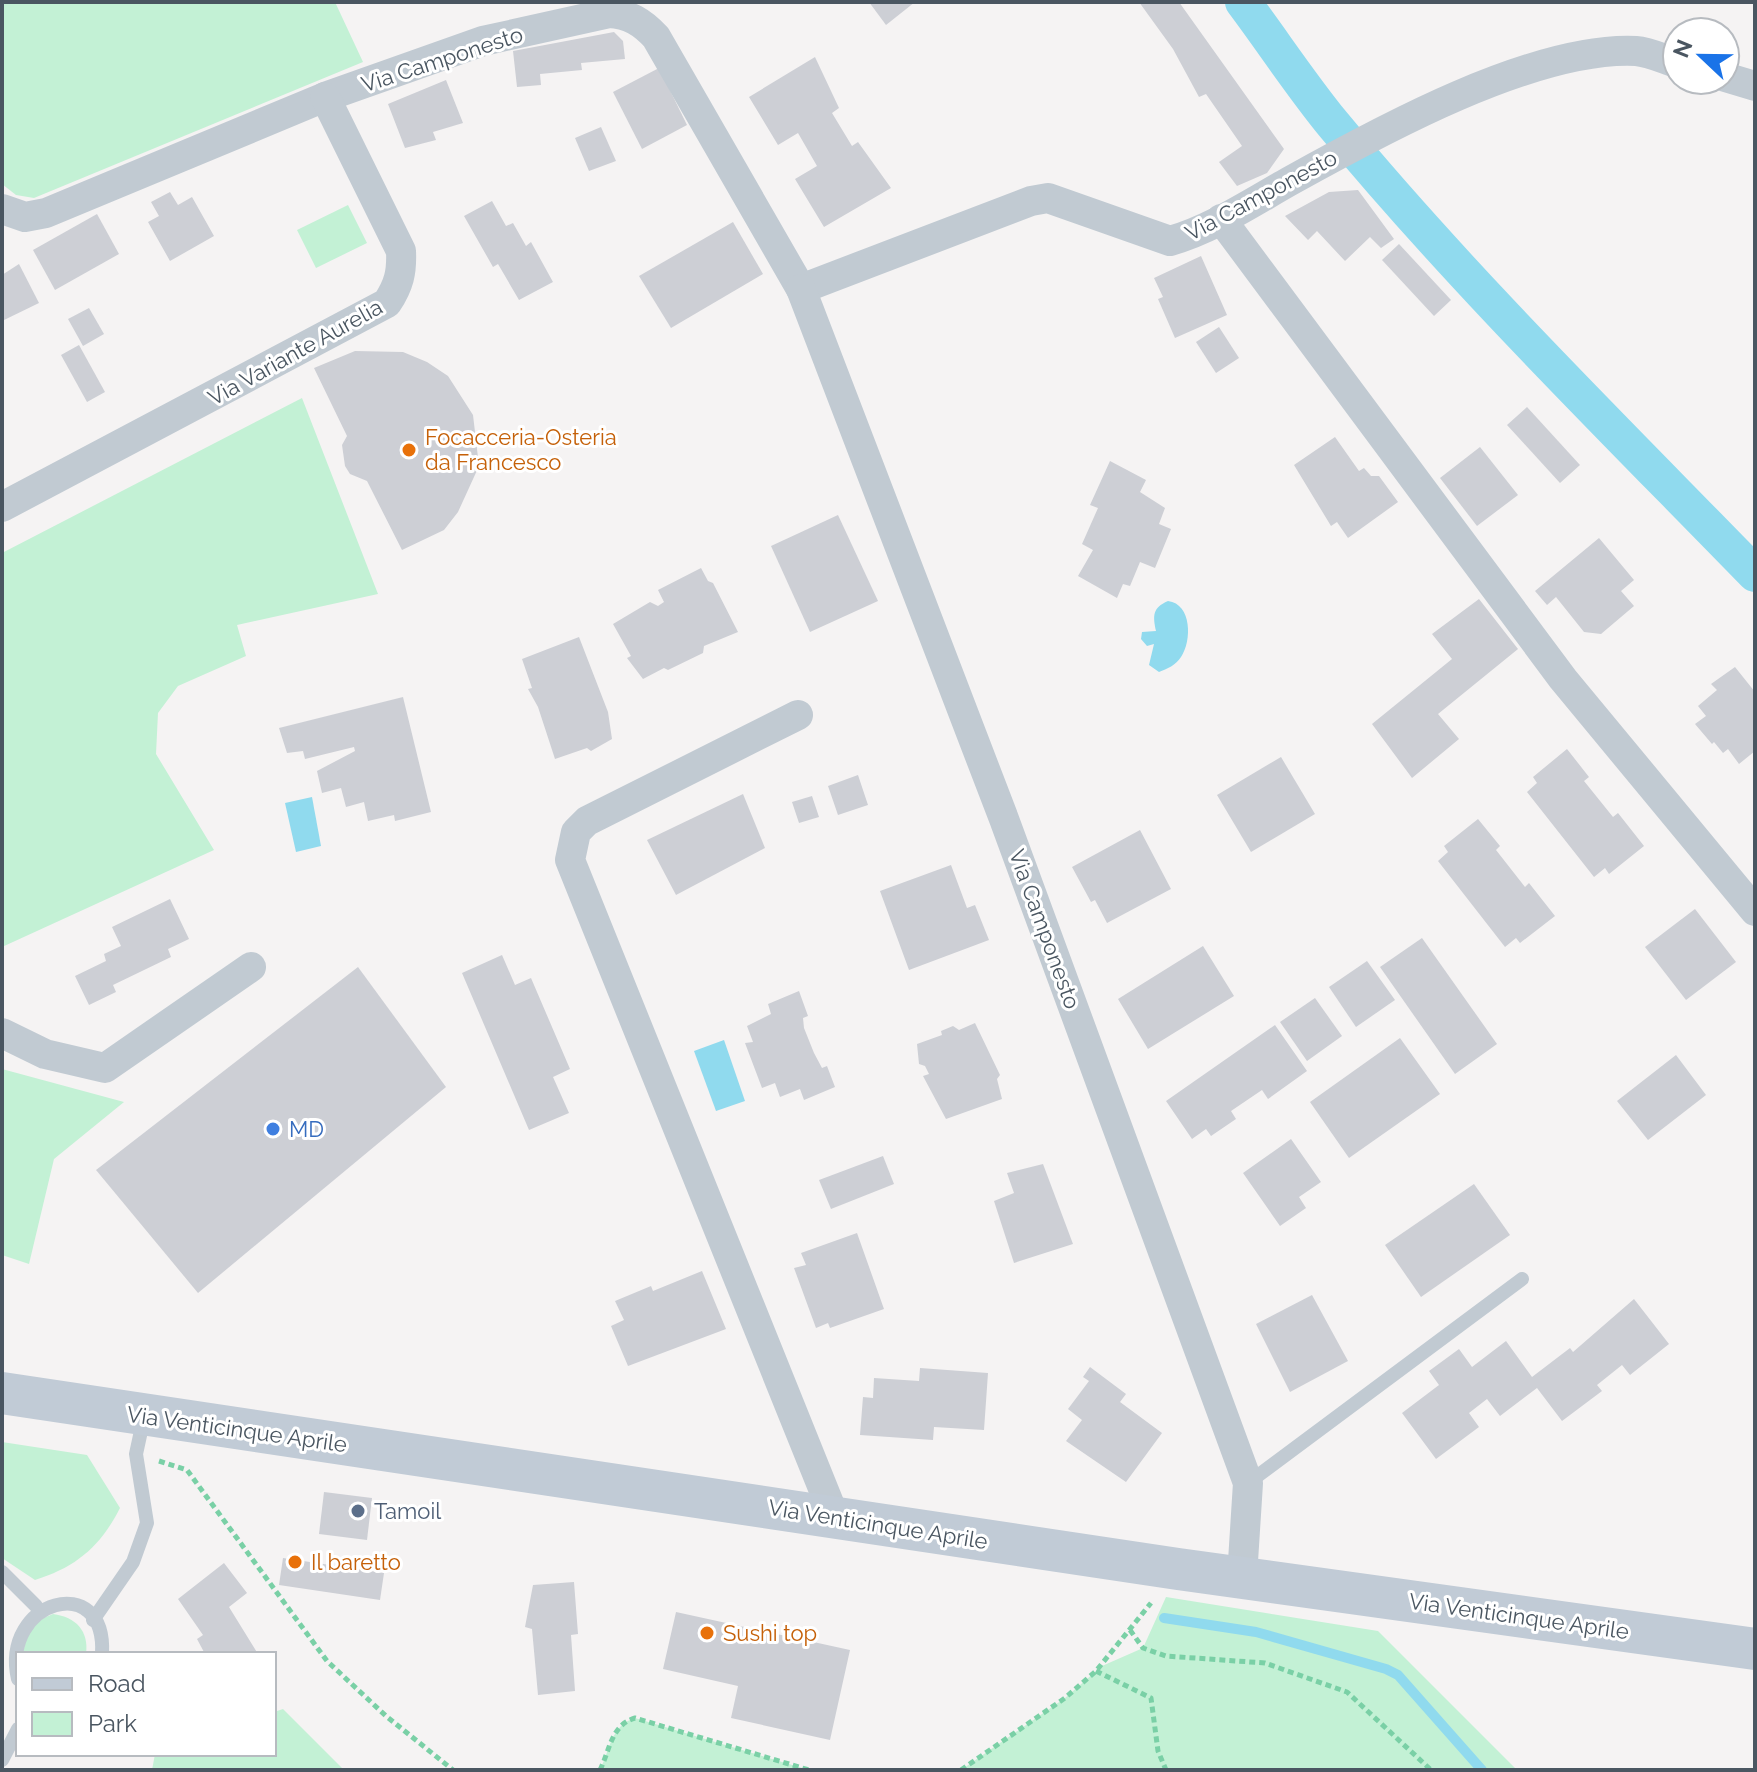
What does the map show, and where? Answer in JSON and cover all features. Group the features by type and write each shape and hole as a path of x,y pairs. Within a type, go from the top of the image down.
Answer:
{"main road":[{"name":"Via Venticinque Aprile","path":"2,1393 140,1435 835,1518 1755,1649"}],"street":[{"name":"Via Camponesto","path":"2,209 25,217 46,213 325,97 483,41 609,13 623,14 645,24 656,37 801,289 1004,819 1248,1483 1242,1577"},
{"name":"Via Camponesto","path":"801,289 1031,201 1048,198 1170,241 1221,219 1324,162 1479,86 1578,57 1637,51 1661,58"},
{"name":"Via Variante Aurelia","path":"2,507 387,303 397,287 402,270 401,251 325,97"},
{"path":"1221,219 1563,679 1755,911"},
{"path":"798,715 587,821 576,832 570,860 835,1518"},
{"path":"2,1033 45,1054 105,1068 251,967"}],"lane":[{"path":"1248,1483 1522,1279"},
{"path":"93,1620 133,1562 147,1523 140,1435"},
{"path":"2,1572 36,1606"},
{"path":"16,1674 8,1654 10,1625 36,1606 67,1603 93,1620 100,1634 102,1652"},
{"path":"2,1762 16,1733"}],"path":[{"path":"140,1435 187,1470 327,1661 386,1716 453,1770"},
{"path":"961,1770 1065,1698 1096,1671 1178,1569"},
{"path":"1130,1630 1143,1648 1166,1656 1265,1663 1347,1692 1431,1770"},
{"path":"1096,1671 1151,1698 1158,1751 1166,1770"},
{"path":"600,1770 615,1732 623,1722 635,1718 809,1770"}],"green space":[{"path":"2,2 335,2 363,62 34,198 16,195 2,184"},
{"path":"348,205 367,243 316,268 297,230"},
{"path":"302,398 378,594 237,625 246,656 178,686 158,713 156,754 214,850 2,947 2,553"},
{"path":"2,1069 124,1102 54,1159 29,1264 2,1255"},
{"path":"2,1442 87,1455 120,1508 104,1534 85,1554 63,1569 35,1580 2,1558"},
{"path":"1166,1597 1378,1631 1517,1770 961,1770 1065,1698 1102,1666 1143,1648"},
{"path":"53,1614 68,1618 83,1632 86,1652 23,1652 31,1628"},
{"path":"283,1709 344,1770 152,1770 155,1756 276,1756 276,1711"},
{"path":"635,1718 809,1770 600,1770 616,1732"}],"water":[{"path":"1168,601 1182,609 1186,616 1187,642 1179,660 1159,672 1149,665 1154,644 1147,646 1141,639 1142,632 1156,631 1155,613"},
{"path":"312,797 321,846 296,852 285,803"},
{"path":"724,1040 745,1101 716,1111 694,1051"}],"building":[{"path":"869,2 915,2 886,25"},
{"path":"1139,2 1179,2 1284,149 1267,173 1237,186 1219,162 1242,146 1206,94 1199,97 1173,49"},
{"path":"614,32 623,41 625,59 581,63 582,70 540,74 541,85 517,87 513,51"},
{"path":"815,57 839,108 832,113 852,146 858,142 891,188 824,227 795,179 817,166 798,133 778,145 749,97"},
{"path":"659,68 687,125 642,149 613,92"},
{"path":"446,80 463,123 433,132 436,140 405,148 388,104"},
{"path":"601,127 616,161 589,171 575,138"},
{"path":"1358,190 1394,239 1381,248 1370,237 1345,261 1317,231 1308,240 1285,216 1329,192"},
{"path":"170,192 178,205 192,197 214,236 170,261 148,222 159,216 151,202"},
{"path":"492,201 506,226 513,223 526,246 531,242 553,282 519,300 498,264 493,267 464,216"},
{"path":"97,214 119,254 55,290 33,250"},
{"path":"733,222 763,274 671,328 639,276"},
{"path":"1399,244 1451,300 1434,316 1382,260"},
{"path":"1201,256 1227,315 1175,338 1158,299 1163,297 1154,278"},
{"path":"19,264 39,303 2,321 2,275"},
{"path":"89,308 104,334 83,346 68,319"},
{"path":"1219,327 1239,358 1216,373 1196,342"},
{"path":"79,345 105,392 87,402 61,355"},
{"name":"Focacceria-Osteria da Francesco","path":"355,351 403,352 427,362 448,376 473,415 479,466 458,512 444,530 402,550 367,481 350,474 345,466 342,445 347,436 314,368"},
{"path":"1527,407 1580,465 1560,483 1507,425"},
{"path":"1335,437 1359,471 1364,468 1371,476 1379,476 1398,502 1348,538 1337,522 1331,526 1294,465"},
{"path":"1480,447 1518,495 1477,526 1440,478"},
{"path":"1110,461 1146,480 1140,492 1165,508 1159,524 1171,529 1155,568 1140,562 1130,586 1123,584 1117,598 1078,576 1093,550 1082,544 1098,508 1090,505"},
{"path":"838,515 878,601 810,632 771,546"},
{"path":"1599,538 1634,580 1621,591 1634,606 1601,634 1584,632 1556,597 1547,605 1535,591"},
{"path":"701,568 708,581 713,583 738,632 704,646 703,653 643,679 627,658 631,656 613,624 650,602 658,606 664,602 658,590"},
{"path":"1479,599 1518,649 1438,714 1459,739 1412,778 1372,724 1452,659 1432,634"},
{"path":"579,637 608,712 612,739 591,751 587,748 555,759 538,707 528,689 532,688 522,659"},
{"path":"1735,667 1755,692 1755,751 1739,764 1728,749 1723,753 1695,724 1706,716 1698,706 1717,690 1711,684"},
{"path":"403,697 431,812 395,821 394,815 368,821 364,802 346,807 341,788 322,793 317,771 355,751 354,747 305,759 303,751 287,753 279,728"},
{"path":"1567,749 1589,777 1584,781 1613,817 1618,813 1644,846 1609,874 1605,868 1594,877 1527,792 1537,783 1533,777"},
{"path":"1281,757 1315,814 1251,852 1217,795"},
{"path":"858,775 868,805 838,815 828,786"},
{"path":"743,794 765,848 676,895 647,840"},
{"path":"812,796 819,817 799,823 792,802"},
{"path":"1478,819 1500,846 1496,850 1525,887 1529,883 1555,916 1520,943 1516,938 1505,947 1438,861 1448,852 1444,846"},
{"path":"1140,830 1171,889 1107,923 1095,900 1091,902 1072,867"},
{"path":"951,865 967,908 975,905 989,940 909,970 880,891"},
{"path":"170,899 189,939 168,949 171,957 113,985 116,992 89,1005 75,976 106,961 104,954 121,946 112,927"},
{"path":"1695,909 1736,962 1686,1000 1645,947"},
{"path":"1422,938 1497,1044 1455,1074 1380,967"},
{"path":"1203,946 1234,996 1148,1049 1118,999"},
{"path":"502,955 515,985 531,978 570,1069 553,1077 569,1113 529,1130 462,973"},
{"path":"1367,961 1395,1000 1356,1027 1329,987"},
{"name":"MD","path":"358,967 446,1087 198,1293 96,1170"},
{"path":"799,991 808,1016 803,1018 804,1028 814,1053 822,1068 827,1066 835,1087 804,1100 800,1089 780,1097 775,1083 762,1088 745,1043 753,1042 747,1026 771,1014 768,1004"},
{"path":"1315,998 1342,1036 1307,1061 1280,1022"},
{"path":"975,1023 1000,1075 997,1079 1002,1099 946,1119 923,1076 929,1074 925,1066 919,1064 917,1044 942,1035 941,1031 953,1026 959,1030"},
{"path":"1275,1025 1307,1071 1268,1099 1262,1090 1231,1111 1236,1119 1211,1136 1206,1129 1192,1139 1166,1101"},
{"path":"1400,1038 1440,1094 1349,1158 1310,1102"},
{"path":"1676,1055 1706,1095 1648,1140 1617,1101"},
{"path":"1291,1139 1321,1182 1299,1197 1306,1208 1280,1226 1243,1173"},
{"path":"883,1156 894,1184 831,1209 819,1180"},
{"path":"1043,1164 1073,1244 1014,1263 994,1201 1014,1193 1007,1173"},
{"path":"1474,1184 1510,1235 1421,1297 1385,1245"},
{"path":"857,1233 884,1309 830,1328 828,1323 816,1328 794,1268 806,1265 801,1253"},
{"path":"702,1271 726,1329 628,1366 611,1326 624,1320 615,1301 651,1286 653,1291"},
{"path":"1312,1295 1348,1361 1290,1392 1256,1324"},
{"path":"1634,1299 1669,1344 1630,1375 1622,1365 1597,1385 1602,1391 1562,1421 1537,1388 1500,1416 1487,1399 1469,1413 1479,1427 1436,1459 1402,1413 1439,1385 1429,1371 1459,1349 1472,1367 1506,1341 1532,1377 1570,1348 1573,1352"},
{"path":"1090,1367 1126,1394 1120,1402 1162,1433 1126,1482 1066,1441 1082,1420 1068,1409 1089,1381 1083,1377"},
{"path":"920,1368 988,1373 984,1430 934,1427 933,1440 860,1435 863,1397 873,1398 874,1378 919,1381"},
{"path":"324,1492 372,1498 367,1540 319,1534"},
{"path":"283,1558 384,1573 380,1600 279,1585"},
{"path":"224,1563 247,1593 229,1607 257,1652 204,1652 197,1639 203,1635 178,1599"},
{"path":"574,1582 578,1634 571,1635 575,1691 538,1695 532,1629 525,1627 533,1585"},
{"path":"676,1612 850,1650 830,1740 731,1718 738,1686 663,1669"}],"waterway":[{"path":"1243,2 1333,124 1434,240 1755,574"},
{"path":"1164,1618 1256,1632 1386,1669 1398,1675 1482,1770"}],"place":[{"name":"Focacceria-Osteria da Francesco","path":"409,450"},
{"name":"MD","path":"273,1129"},
{"name":"Tamoil","path":"358,1511"},
{"name":"Il baretto","path":"295,1562"},
{"name":"Sushi top","path":"707,1633"}]}
